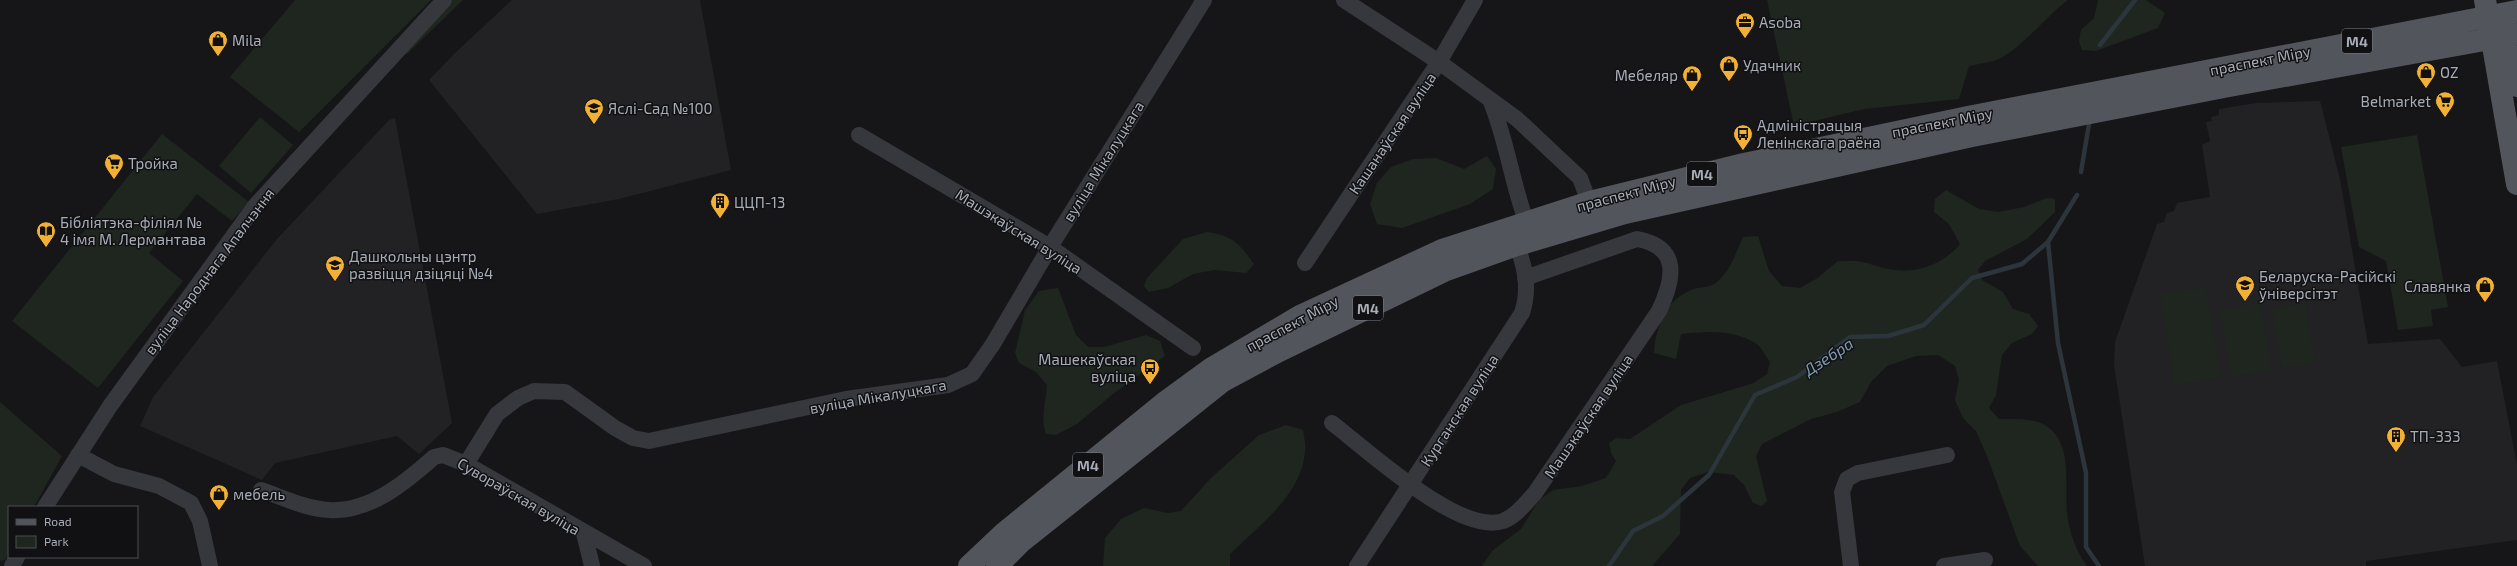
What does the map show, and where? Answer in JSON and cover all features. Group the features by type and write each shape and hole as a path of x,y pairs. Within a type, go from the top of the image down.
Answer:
{"main road":[{"path":"2500,8 2517,86"},
{"name":"праспект Міру","path":"997,566 1027,538 1223,381 1279,351 1444,271 1525,236 1592,212 1970,127 2227,76 2500,8"},
{"path":"2506,36 2517,184"},
{"name":"праспект Міру","path":"2227,76 2506,36"},
{"name":"праспект Міру","path":"969,566 1004,533 1164,403 1212,368 1300,316 1442,250 1525,236"}],"street":[{"name":"вуліца Народнага Апалчэння","path":"46,506 110,406 255,206 444,0"},
{"name":"вуліца Мікалуцкага","path":"466,464 497,414 518,398 534,391 565,392 615,428 633,438 648,441 846,399 948,385 972,374 994,344 1050,247 1204,0"},
{"path":"1344,0 1439,62 1490,102 1517,119 1580,178 1592,212"},
{"name":"Кашанаўская вуліца","path":"1305,263 1439,62 1475,0"},
{"name":"Курганская вуліца","path":"1358,566 1522,313 1527,298 1525,278 1525,236 1502,131 1490,102"},
{"path":"1502,131 1513,120 1517,119"},
{"name":"Машэкаўская вуліца","path":"859,135 1050,247 1193,348"},
{"name":"Машэкаўская вуліца","path":"1332,423 1411,485 1460,516 1489,523 1504,521 1517,513 1536,493 1659,311 1670,280 1670,263 1665,254 1653,242 1637,239 1525,278"},
{"path":"78,455 114,474 159,486 191,504 200,521 210,566"},
{"name":"Сувораўская вуліца","path":"261,490 293,502 329,510 351,508 382,497 434,457 443,455 466,464 644,566"},
{"path":"1851,566 1842,492 1847,479 1858,473 1947,455"},
{"path":"584,533 592,566"},
{"path":"1944,566 1986,560"}],"shaded area":[{"name":"Яслі-Сад №100","path":"512,0 700,0 731,170 619,199 537,214 429,80 455,53"},
{"name":"Беларуска-Расійскі ўніверсітэт","path":"2320,101 2340,179 2368,344 2440,339 2462,367 2497,361 2517,465 2517,540 2366,561 2366,566 2145,566 2114,365 2115,342 2157,224 2164,222 2167,213 2174,211 2177,203 2210,197 2202,145 2210,141 2206,122 2212,121 2211,117 2219,115 2219,109 2256,103"},
{"name":"Дашкольны цэнтр развіцця дзіцяці №4","path":"395,118 452,423 419,454 397,436 275,463 262,480 140,426 153,397 277,239 389,120"}],"green space":[{"path":"295,0 431,0 299,132 230,77"},
{"path":"448,0 463,0 407,54 399,45"},
{"path":"1767,0 2068,0 2013,50 2003,57 1994,61 1969,66 1959,99 1864,109 1794,126"},
{"path":"2098,0 2146,0 2165,13 2158,28 2096,51 2082,50 2079,41 2081,30 2094,18"},
{"path":"260,117 293,145 251,193 219,166"},
{"path":"162,134 249,202 232,221 197,194 149,253 183,281 98,388 12,321"},
{"path":"2417,135 2448,307 2431,310 2433,326 2398,330 2386,261 2359,247 2341,147"},
{"path":"1487,156 1496,169 1493,189 1470,204 1402,228 1377,224 1370,204 1377,183 1391,167 1413,159 1436,158 1464,169"},
{"path":"1946,190 1979,209 1998,212 2024,207 2047,198 2055,199 2055,212 2027,239 1985,261 1978,270 1982,280 2003,292 2013,309 2029,314 2038,326 2032,334 2012,343 2002,355 1996,395 1989,408 1999,419 2029,420 2045,425 2054,433 2060,442 2066,465 2066,501 2069,527 2076,548 2087,566 2038,566 2020,546 1987,456 1976,431 1963,418 1955,400 1959,380 1955,366 1938,355 1916,356 1887,366 1871,382 1860,402 1837,412 1811,419 1762,444 1756,456 1767,501 1762,506 1753,503 1744,485 1734,475 1708,472 1690,478 1681,490 1680,534 1652,566 1482,566 1492,551 1521,529 1539,500 1553,490 1582,486 1606,478 1616,461 1611,453 1609,443 1616,438 1630,439 1681,405 1754,383 1767,374 1770,362 1759,346 1748,339 1729,333 1700,332 1681,334 1676,359 1654,353 1660,323 1670,306 1684,293 1712,285 1717,282 1729,267 1743,237 1758,236 1769,271 1782,286 1800,288 1816,279 1838,261 1859,261 1894,270 1915,270 1935,264 1952,252 1960,244 1949,224 1934,212 1935,199"},
{"path":"1207,232 1223,235 1235,242 1254,264 1246,273 1214,270 1193,274 1168,288 1149,292 1144,286 1147,278 1183,239"},
{"path":"2206,287 2221,377 2175,385 2160,294"},
{"path":"1058,288 1076,335 1088,347 1104,347 1146,335 1160,341 1165,356 1113,394 1077,424 1056,435 1046,434 1044,429 1043,417 1047,385 1036,372 1019,363 1015,353 1025,310 1039,291"},
{"path":"2260,303 2272,370 2232,377 2220,310"},
{"path":"2305,303 2315,363 2282,368 2272,309"},
{"path":"0,402 62,456 35,506 8,506 8,555 5,560 0,561"},
{"path":"1286,425 1303,430 1305,449 1302,468 1296,482 1277,509 1230,554 1230,566 1103,566 1105,538 1121,519 1144,508 1168,513 1181,511 1211,478 1259,435"}],"waterway":[{"name":"Дзебра","path":"2100,45 2135,0"},
{"name":"Дзебра","path":"2081,172 2089,124"},
{"name":"Дзебра","path":"1609,566 1633,531 1663,516 1709,475 1755,395 1797,377 1850,337 1888,336 1924,325 1972,278 2022,264 2048,242 2077,195"},
{"path":"2048,242 2058,343 2086,473 2086,547 2099,566"}],"place":[{"name":"Asoba","path":"1745,39"},
{"name":"Mila","path":"218,57"},
{"name":"Удачник","path":"1729,82"},
{"name":"OZ","path":"2426,89"},
{"name":"Мебеляр","path":"1692,92"},
{"name":"Belmarket","path":"2445,118"},
{"name":"Яслі-Сад №100","path":"594,125"},
{"name":"Адміністрацыя Ленінскага раёна","path":"1743,151"},
{"name":"Тройка","path":"114,180"},
{"name":"ЦЦП-13","path":"720,219"},
{"name":"Бібліятэка-філіял № 4 імя М. Лермантава","path":"46,248"},
{"name":"Дашкольны цэнтр развіцця дзіцяці №4","path":"335,282"},
{"name":"Беларуска-Расійскі ўніверсітэт","path":"2245,302"},
{"name":"Славянка","path":"2485,303"},
{"name":"Машекаўская вуліца","path":"1150,385"},
{"name":"ТП-333","path":"2396,453"},
{"name":"мебель","path":"219,511"}]}
